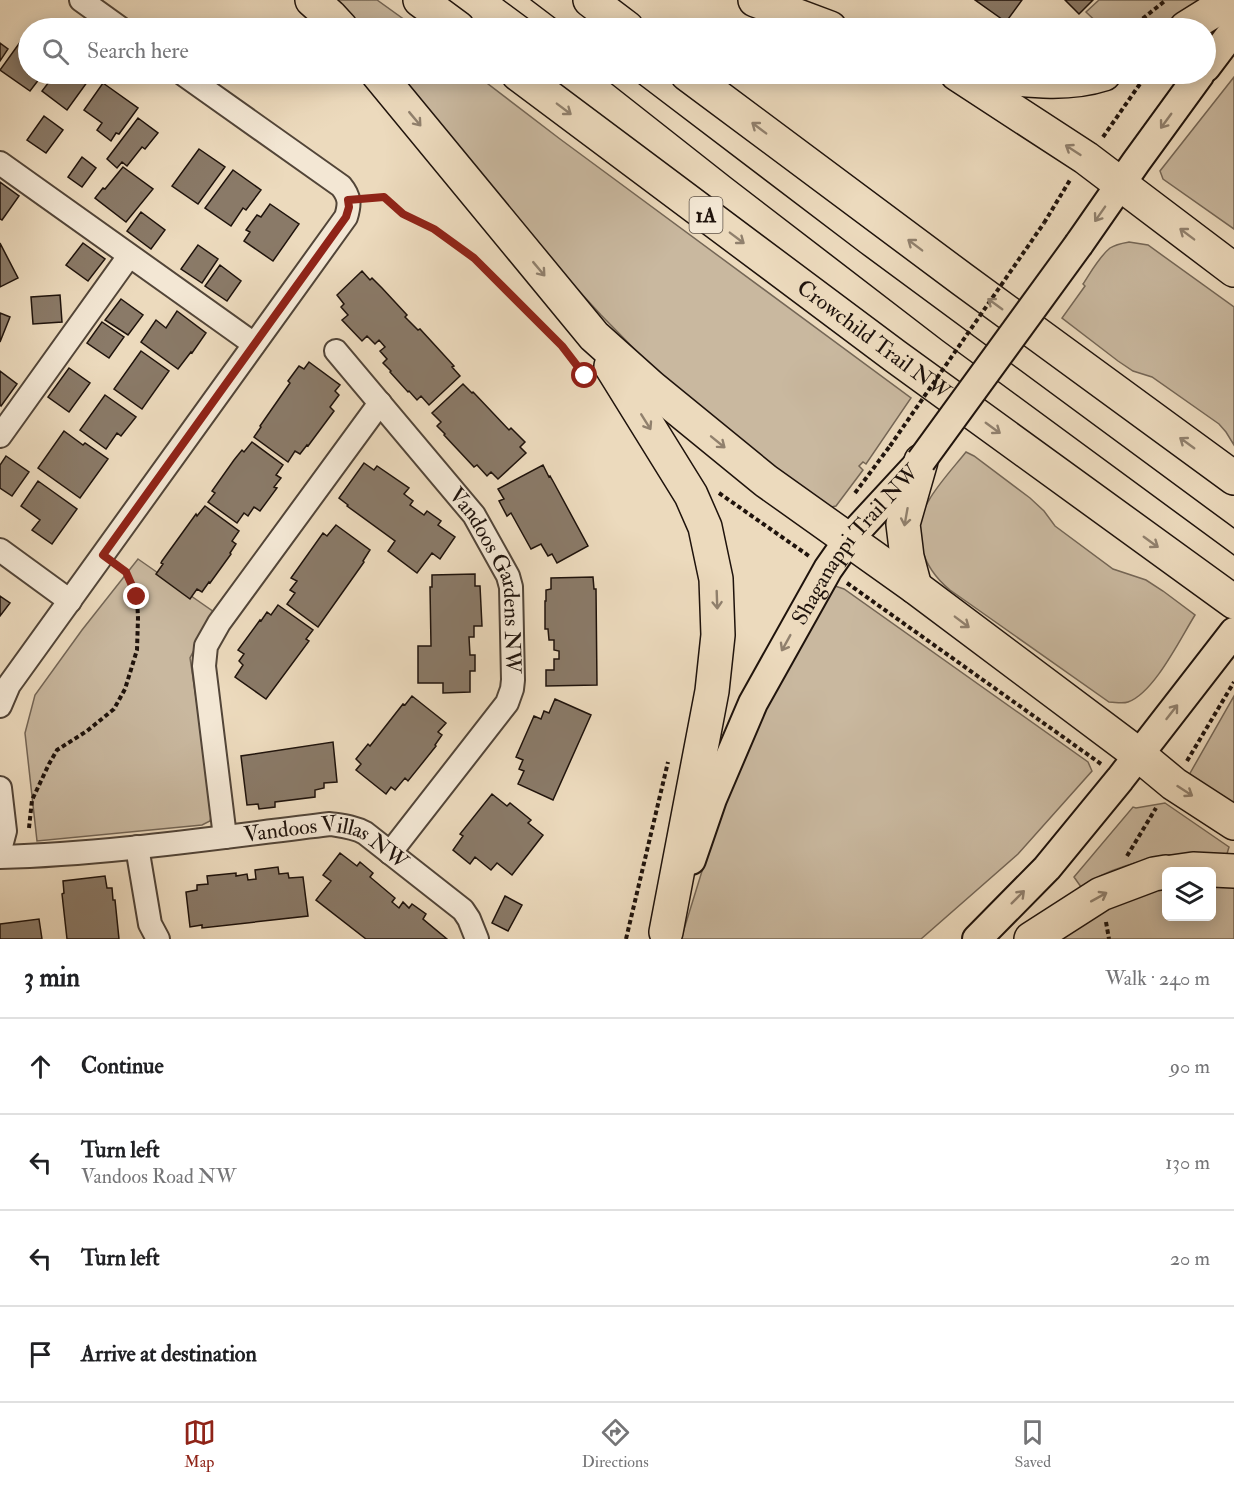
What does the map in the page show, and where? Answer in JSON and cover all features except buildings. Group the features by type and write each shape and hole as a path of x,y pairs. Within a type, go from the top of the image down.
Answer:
{"highway":[{"path":"312,0 332,18"},
{"path":"420,0 444,18"},
{"path":"590,0 614,18"},
{"path":"755,0 803,18"},
{"path":"1202,18 1218,8 1234,6"},
{"path":"386,84 594,336 651,387 766,481 915,587 1139,755 1174,784 1234,823"},
{"name":"Crowchild Trail NW","path":"531,84 895,356 1234,602"},
{"path":"700,84 934,259 1234,478"},
{"path":"972,84 1086,158 1234,270"},
{"path":"594,336 691,495 705,528 716,579 718,635 712,691 665,935"},
{"path":"915,587 907,556 903,524 921,461"},
{"path":"1216,870 1234,871"},
{"path":"1031,939 1101,894 1162,873"}],"main road":[{"path":"1216,54 1234,30"},
{"name":"Shaganappi Trail NW","path":"665,935 712,799 753,703 828,569 849,539 921,461 1193,84"},
{"path":"977,939 1047,868 1120,779 1234,632"}],"street":[{"path":"81,0 106,18"},
{"path":"0,706 9,685 346,217 349,207 348,200 341,186 197,84"},
{"path":"0,163 254,344"},
{"path":"0,436 129,256"},
{"name":"Vandoos Gardens NW","path":"336,351 474,515 508,576 511,587 513,680 507,703 390,853"},
{"path":"225,837 204,666 206,646 219,623 380,403"},
{"path":"0,550 70,601"},
{"path":"0,788 5,831 0,850"},
{"name":"Vandoos Villas NW","path":"0,857 137,847 330,824 356,828 463,909 477,939"},
{"path":"137,847 150,924 158,939"}],"path":[{"path":"1144,18 1166,0"},
{"path":"1103,137 1140,84"},
{"path":"848,501 890,446 1044,223 1075,171"},
{"path":"348,200 384,197 403,214 434,229 474,258 562,346 585,376"},
{"path":"716,491 809,557"},
{"path":"30,856 28,836 32,800 49,764 57,750 87,731 114,709 125,689 137,650 138,618 135,591 126,572 103,555"},
{"path":"844,581 1101,764"},
{"path":"1185,765 1234,682"},
{"path":"627,939 670,755"},
{"path":"1126,858 1156,808"}],"shaded area":[{"path":"335,0 377,0 402,18 352,18"},
{"path":"1099,0 1204,0 1179,18 1092,18 1086,12"},
{"path":"1234,77 1234,229 1163,179 1160,171"},
{"path":"407,84 488,84 911,398 866,464 863,462 859,466 863,470 836,506 827,508 692,406 601,315 524,231"},
{"path":"1129,242 1148,245 1234,307 1234,445 1219,424 1152,377 1133,371 1118,361 1062,318 1085,286 1083,284 1102,256 1110,248"},
{"path":"966,452 1030,498 1055,526 1113,569 1146,580 1195,615 1157,677 1138,697 1126,703 1109,702 950,590 933,571 922,549 920,524 923,512 937,487"},
{"path":"138,559 214,612 190,658 213,811 210,821 202,825 37,841 25,733 35,695"},
{"path":"832,585 844,589 1088,762 1092,771 1018,854 921,939 681,939 728,787 758,718"},
{"path":"1234,696 1234,810 1189,775"},
{"path":"1165,803 1229,847 1226,857 1187,855 1150,860 1113,870 1081,887 1074,877 1133,807"},
{"path":"1162,885 1162,921 1216,921 1216,885 1234,887 1234,939 1051,939 1088,912"}],"tram line":[{"path":"503,0 527,18"},
{"path":"531,0 555,18"},
{"path":"612,84 943,341 1234,555"},
{"path":"639,84 860,252 1234,528"}],"route":[{"path":"137,597 126,572 103,555 346,217 349,207 348,200 384,197 403,214 434,229 474,258 562,346 585,376"}]}
